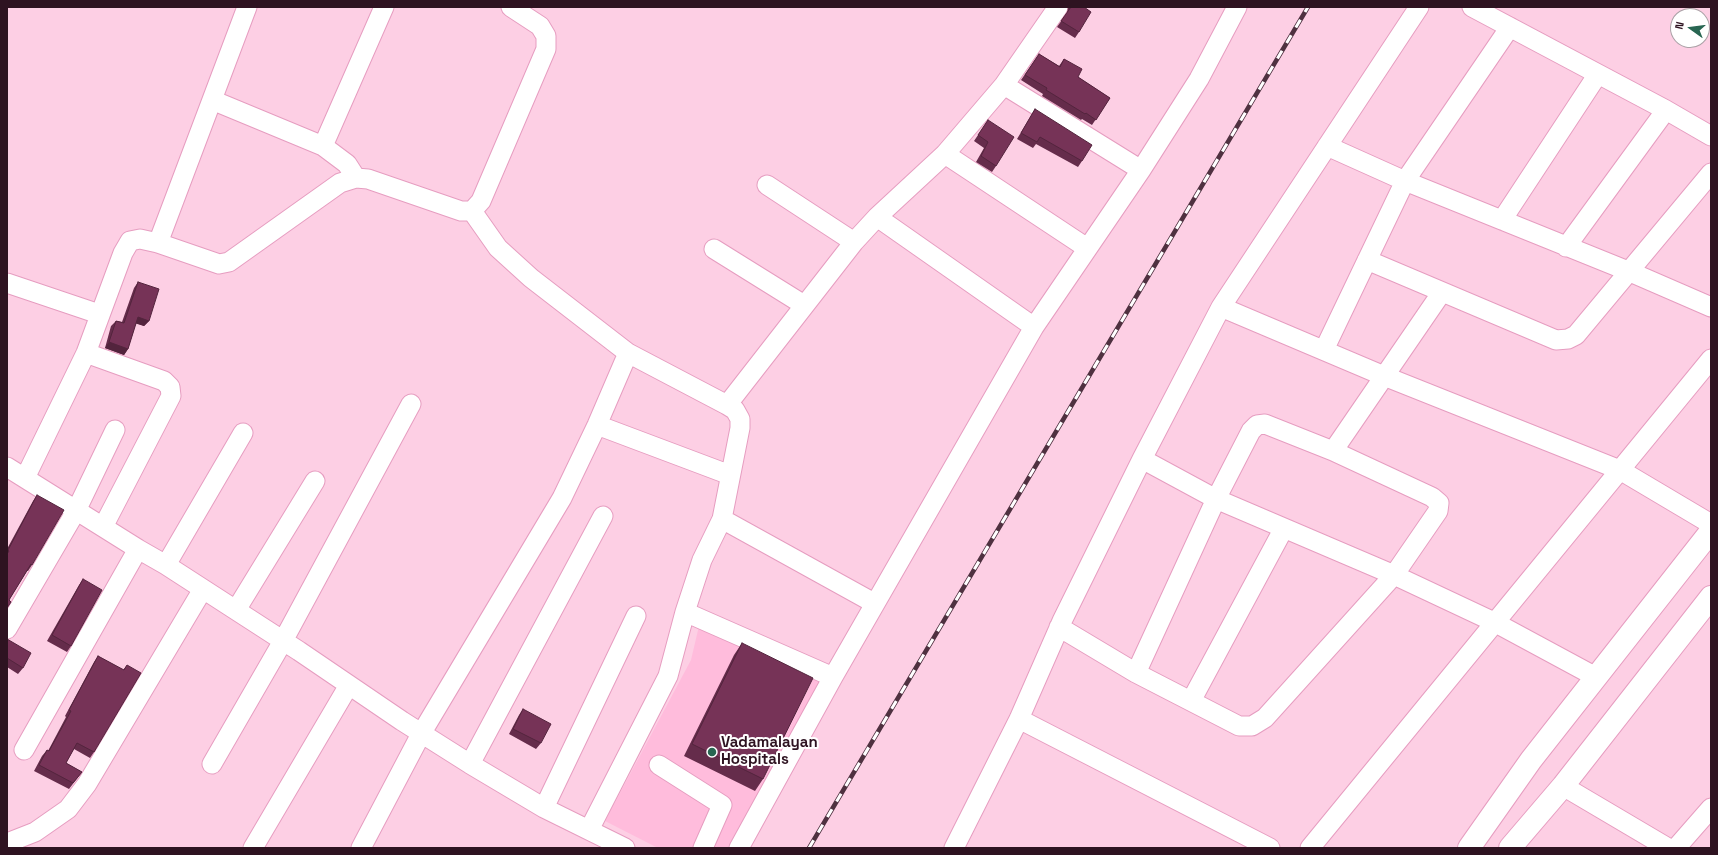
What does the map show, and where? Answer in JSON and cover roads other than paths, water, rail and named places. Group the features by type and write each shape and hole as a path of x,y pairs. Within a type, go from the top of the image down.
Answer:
{"main road":[{"path":"1469,848 1531,760 1711,531"},
{"path":"1510,848 1563,786 1711,597"}],"street":[{"path":"158,243 247,7"},
{"path":"323,146 384,7"},
{"path":"25,478 86,353 99,314 123,253 130,241 140,239 158,243 219,264 228,262 340,183 356,178 368,179 461,211 472,211 481,201 546,49 546,36 540,26 511,7"},
{"path":"727,404 854,242 878,217 945,154 1004,85 1058,7"},
{"path":"739,848 874,603 1034,327 1141,170 1198,79 1237,7"},
{"path":"954,848 1019,719 1059,627 1142,459 1221,307 1419,7"},
{"path":"1472,7 1666,110 1711,136"},
{"path":"1324,350 1405,181 1510,27"},
{"path":"1502,220 1598,74"},
{"path":"1004,85 1141,170"},
{"path":"212,100 323,146 347,164 356,178"},
{"path":"1566,246 1666,110"},
{"path":"1327,146 1405,181 1628,271 1711,307"},
{"path":"945,154 1087,248"},
{"path":"1367,260 1556,340 1568,339 1576,334 1711,173"},
{"path":"766,185 854,242"},
{"path":"472,211 498,248 531,278 628,353 727,404 735,410 740,419 740,428 722,519 702,560 685,612 668,676 589,830"},
{"path":"878,217 1034,327"},
{"path":"714,249 804,306"},
{"path":"7,283 99,314"},
{"path":"1332,451 1442,292"},
{"path":"1221,307 1384,376 1620,470 1711,524"},
{"path":"86,353 164,381 170,386 170,396 103,527"},
{"path":"361,848 421,734 562,498 597,425 628,353"},
{"path":"1310,848 1711,359"},
{"path":"212,764 283,641 412,404"},
{"path":"1059,627 1136,673 1191,702 1239,726 1252,726 1265,718 1394,575 1438,512 1439,503 1432,497 1332,451 1265,424 1257,425 1251,431 1216,499 1136,673"},
{"path":"597,425 730,475"},
{"path":"7,629 76,512 115,430"},
{"path":"166,565 242,434"},
{"path":"1142,459 1216,499 1394,575 1494,622 1596,677"},
{"path":"7,467 76,512 166,565 236,610 421,734 544,808 625,848"},
{"path":"236,610 315,481"},
{"path":"470,764 603,516"},
{"path":"722,519 874,603"},
{"path":"1191,702 1284,528"},
{"path":"24,750 138,549"},
{"path":"16,843 68,809 87,784 203,589"},
{"path":"685,612 833,677"},
{"path":"544,808 636,616"},
{"path":"253,848 348,685"},
{"path":"1019,719 1270,848"},
{"path":"658,765 722,805 703,848"},
{"path":"1563,786 1668,848"},
{"path":"1676,848 1711,808"}],"railway":[{"path":"809,848 1308,7"}],"place":[{"name":"Vadamalayan Hospitals","path":"712,752"}]}
